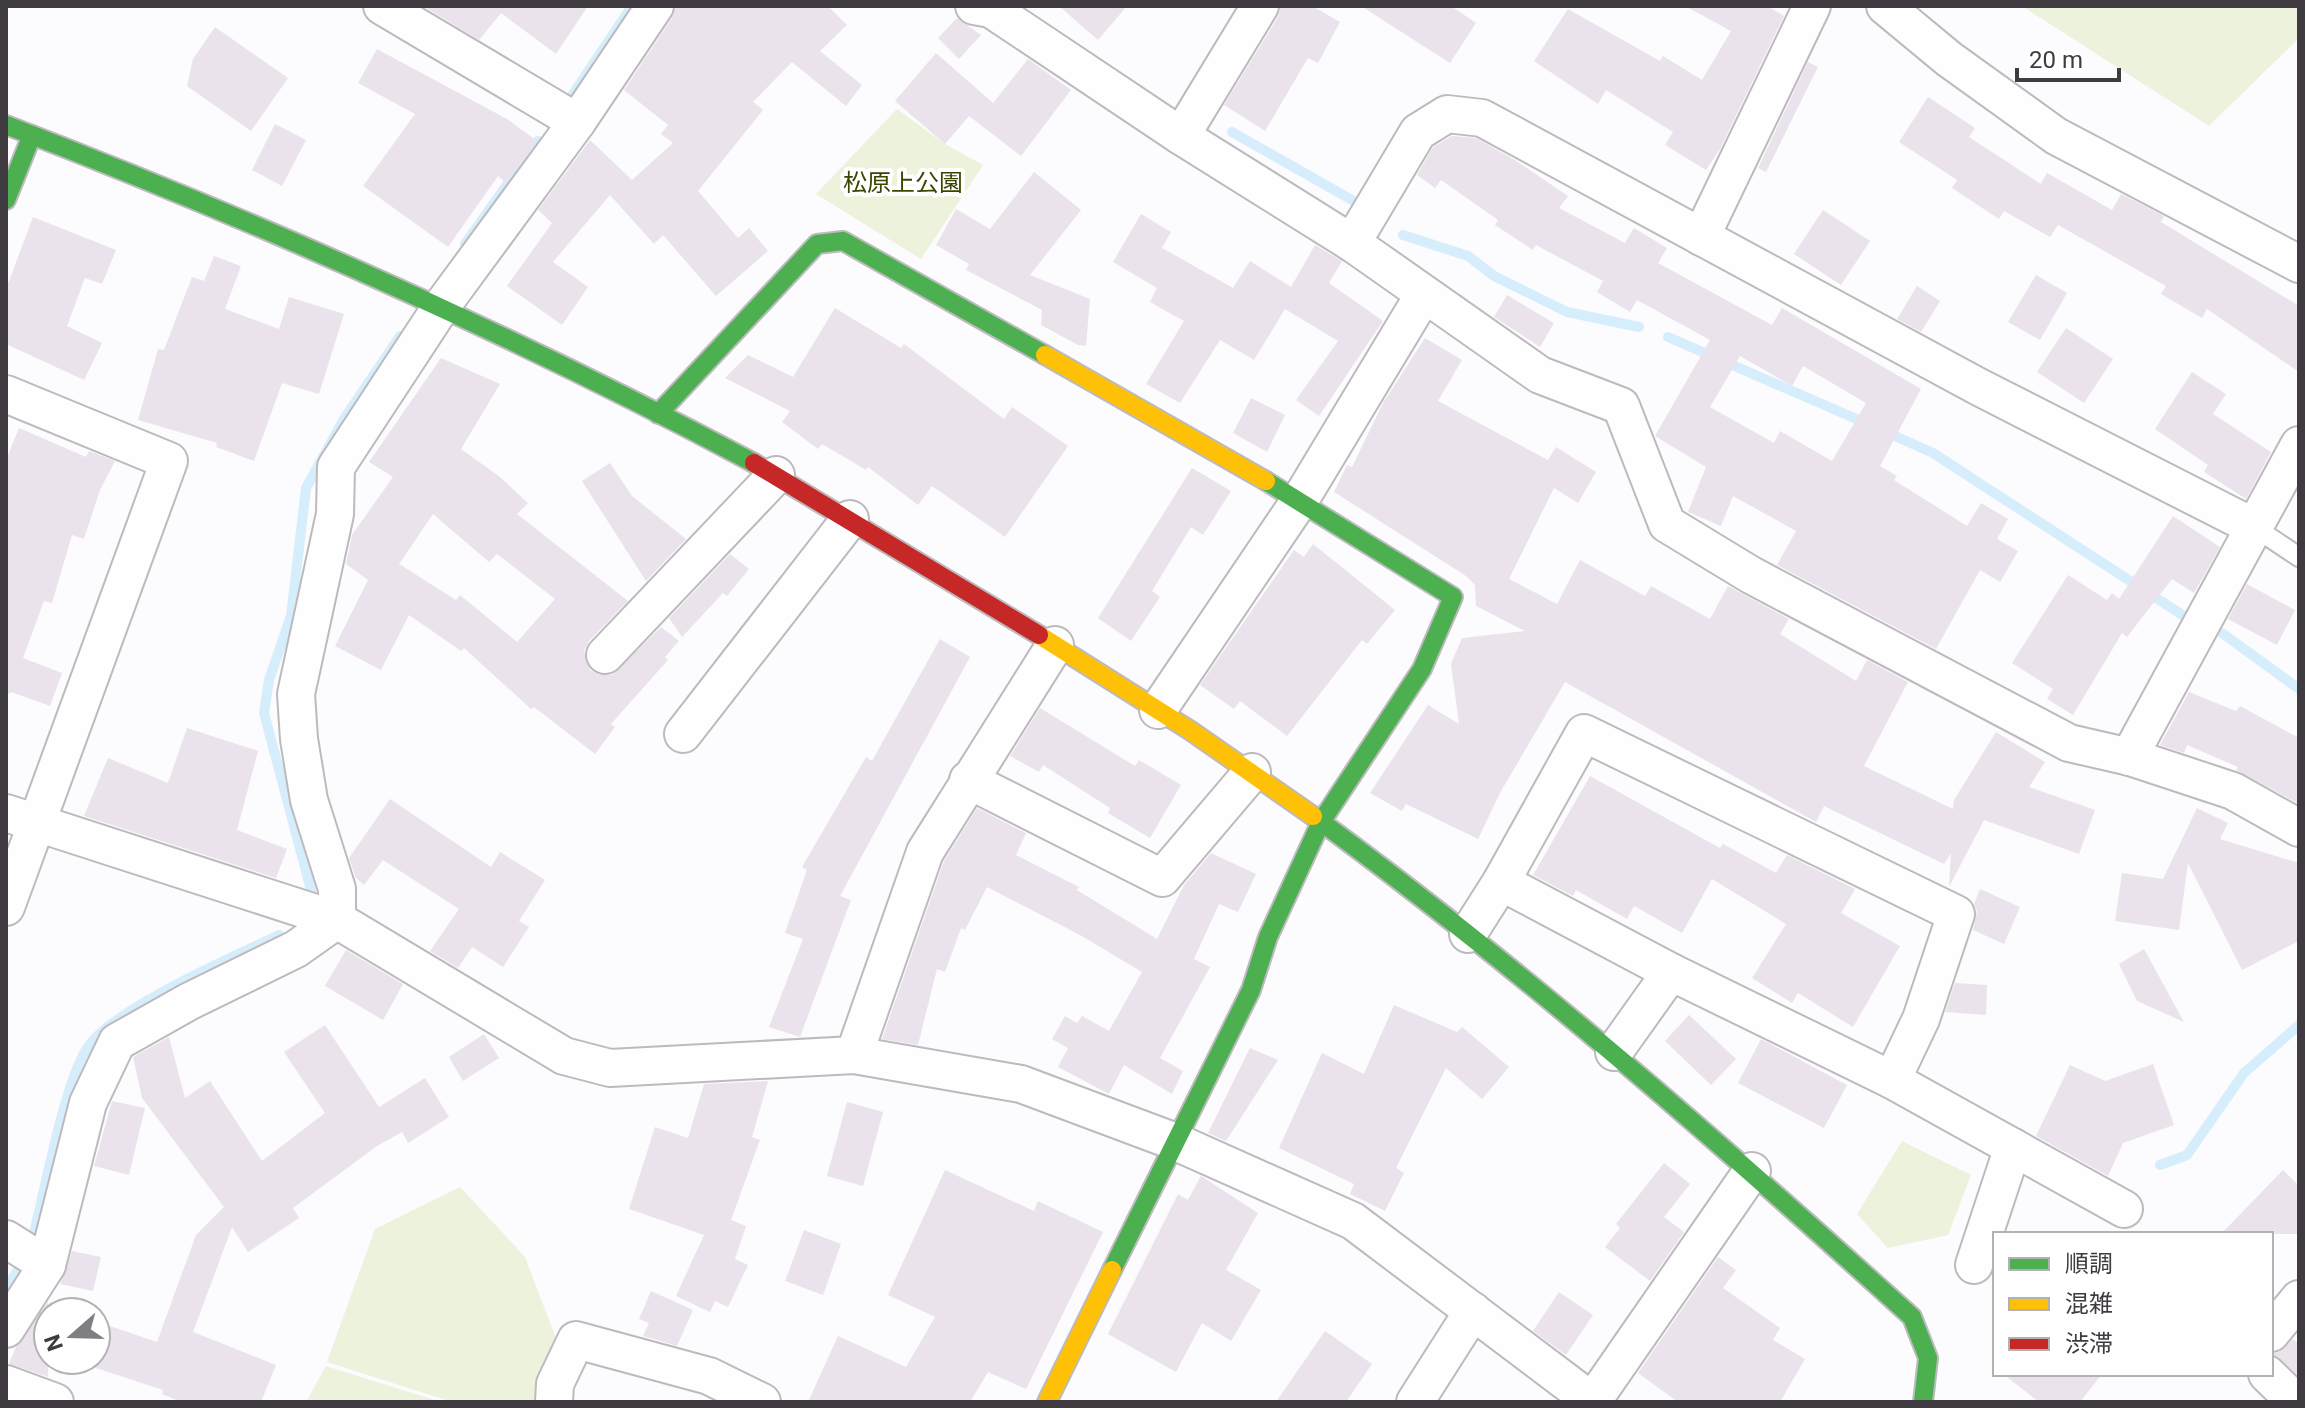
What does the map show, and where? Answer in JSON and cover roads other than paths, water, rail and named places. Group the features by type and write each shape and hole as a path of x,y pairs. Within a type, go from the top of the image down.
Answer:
{"street":[{"path":"382,6 577,122"},
{"path":"337,920 337,889 309,800 299,739 296,694 335,514 336,467 441,307 577,122 655,6"},
{"path":"974,6 991,9 1181,136 1352,243 1423,296 1540,375 1621,406 1667,524 1751,575 2069,743 2129,757 2233,791 2299,828"},
{"path":"1181,136 1260,6"},
{"path":"1701,237 1812,6"},
{"path":"1885,6 1949,59 2056,136 2299,264"},
{"path":"1352,243 1418,132 1447,114 1482,118 1979,387 2254,527"},
{"path":"6,125 119,169 441,307 776,475 1055,645 1252,772 1468,934 1614,1052 1752,1171 1912,1317 1925,1340 1930,1368 1923,1402"},
{"path":"6,200 32,135"},
{"path":"658,414 817,244 843,241 1300,500 1453,597 1422,669 1321,822 1268,937 1251,990 1047,1402"},
{"path":"1158,710 1300,500 1423,296"},
{"path":"6,394 169,461 21,819 6,907"},
{"path":"2129,757 2299,445"},
{"path":"605,655 776,475"},
{"path":"683,734 850,519"},
{"path":"854,1055 925,852 1055,645"},
{"path":"1468,934 1501,882 1584,733 1956,914 1921,1019 1892,1080"},
{"path":"968,780 1162,878 1252,772"},
{"path":"21,819 337,920 564,1056 610,1068 854,1055 1021,1084 1176,1142 1353,1221 1593,1402 1752,1171"},
{"path":"1501,882 1671,972 1892,1080 2124,1209"},
{"path":"6,1329 47,1265 88,1103 117,1042 188,1002 296,949 337,920"},
{"path":"1614,1052 1671,972"},
{"path":"1974,1265 2013,1147"},
{"path":"6,1239 47,1265"},
{"path":"2273,1331 2299,1299"},
{"path":"1415,1402 1473,1311"},
{"path":"554,1402 555,1384 576,1340 709,1376 762,1402"},
{"path":"2269,1376 2296,1402"},
{"path":"6,1384 55,1402"}],"lane":[{"path":"2254,527 2299,557"}],"waterway":[{"path":"573,94 632,6"},
{"path":"1232,132 1366,208"},
{"path":"465,244 538,141"},
{"path":"1403,235 1468,256 1494,276 1567,312 1639,327"},
{"path":"311,890 264,713 269,680 291,616 306,488 344,419 400,336"},
{"path":"1668,337 1868,424"},
{"path":"1886,432 1933,453 2187,618"},
{"path":"2222,633 2299,689"},
{"path":"33,1236 64,1107 72,1081 90,1044 105,1029 151,998 279,935"},
{"path":"2160,1165 2187,1155 2244,1073 2299,1025"},
{"path":"6,1289 21,1265"}],"park label":[{"name":"松原上公園","path":"903,183"}]}
